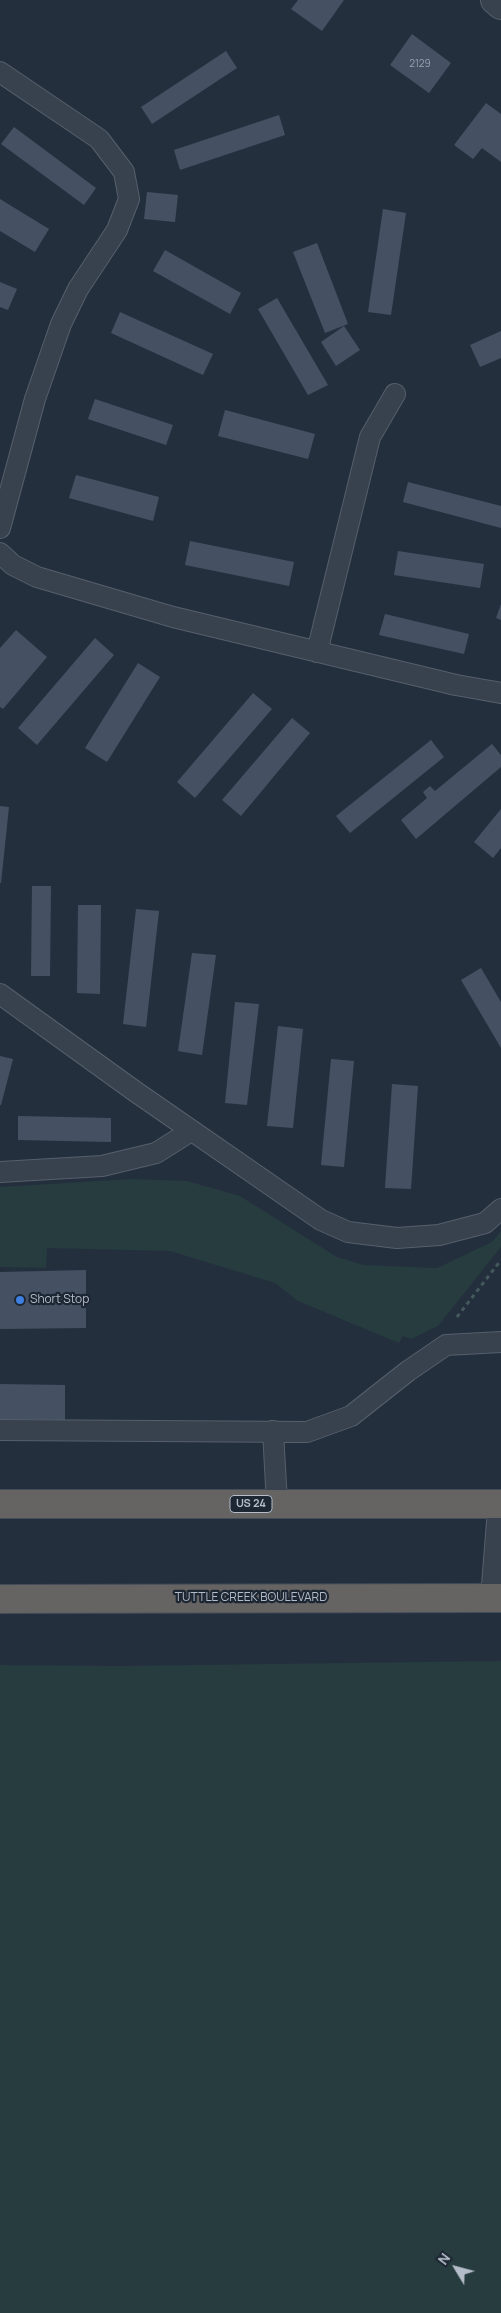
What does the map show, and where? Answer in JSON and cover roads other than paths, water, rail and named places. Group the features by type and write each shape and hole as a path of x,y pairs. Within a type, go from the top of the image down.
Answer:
{"highway":[{"name":"US 24","path":"0,1504 501,1504"},
{"name":"TUTTLE CREEK BOULEVARD","path":"0,1599 498,1598"}],"street":[{"path":"495,0 501,4"},
{"path":"498,1598 501,1522"}],"lane":[{"path":"0,72 99,139 124,172 129,199 118,230 78,289 61,324 36,399 0,528"},
{"path":"318,652 370,436 394,394"},
{"path":"0,553 13,565 37,577 173,617 456,685 501,693"},
{"path":"0,994 191,1131 321,1220 348,1232 397,1238 439,1235 485,1223 501,1210"},
{"path":"0,1172 102,1166 156,1153 191,1131"},
{"path":"0,1430 307,1432 351,1416 408,1371 446,1345 501,1342"},
{"path":"273,1432 277,1504"}],"place":[{"name":"Short Stop","path":"20,1300"}]}
